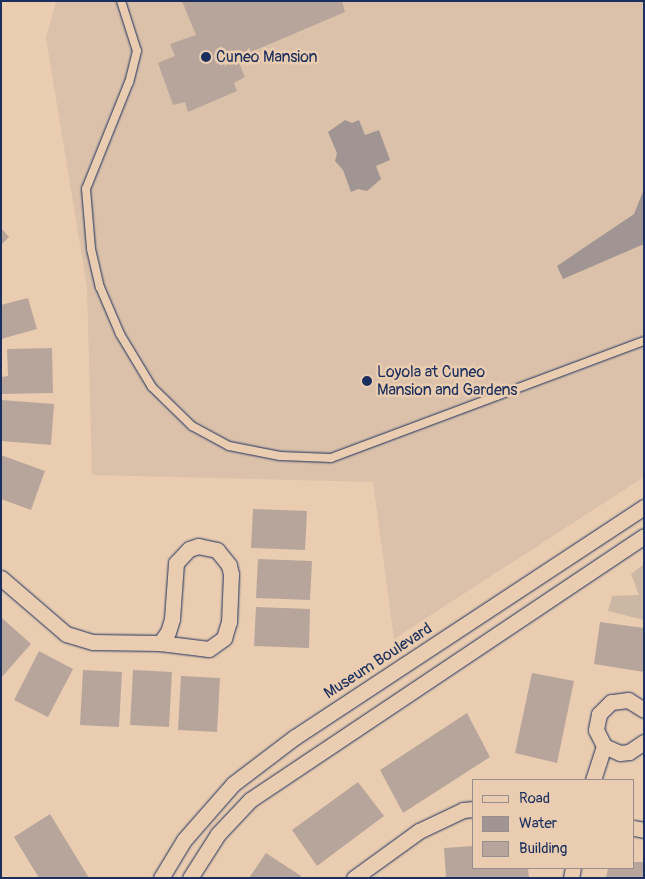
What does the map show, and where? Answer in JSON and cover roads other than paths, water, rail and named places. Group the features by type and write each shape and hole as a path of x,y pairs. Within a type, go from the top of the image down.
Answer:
{"street":[{"name":"Museum Boulevard","path":"161,878 189,833 233,784 295,737 644,507"},
{"path":"190,878 218,834 250,800 644,536"},
{"path":"1,578 66,634 93,642 160,643 199,650 217,645 224,638 228,629 231,574 229,564 217,550 198,546 189,549 176,563 172,619 168,632 160,643"},
{"path":"644,710 628,700 611,702 604,707 596,722 596,730 604,746 611,751 629,752 644,742"},
{"path":"593,779 604,746"},
{"path":"354,878 419,831 463,810 472,809"}],"lane":[{"path":"121,1 137,51 129,82 86,189 89,224 100,287 120,334 152,387 192,426 229,446 280,456 331,458 505,395 644,341"}],"water":[{"path":"345,120 352,123 359,120 365,135 379,130 390,160 376,166 381,179 367,191 358,189 351,192 343,170 335,161 337,153 328,132"},
{"path":"644,189 644,244 563,279 557,266 634,214"}],"place":[{"name":"Cuneo Mansion","path":"206,57"},
{"name":"Loyola at Cuneo Mansion and Gardens","path":"367,381"}]}
